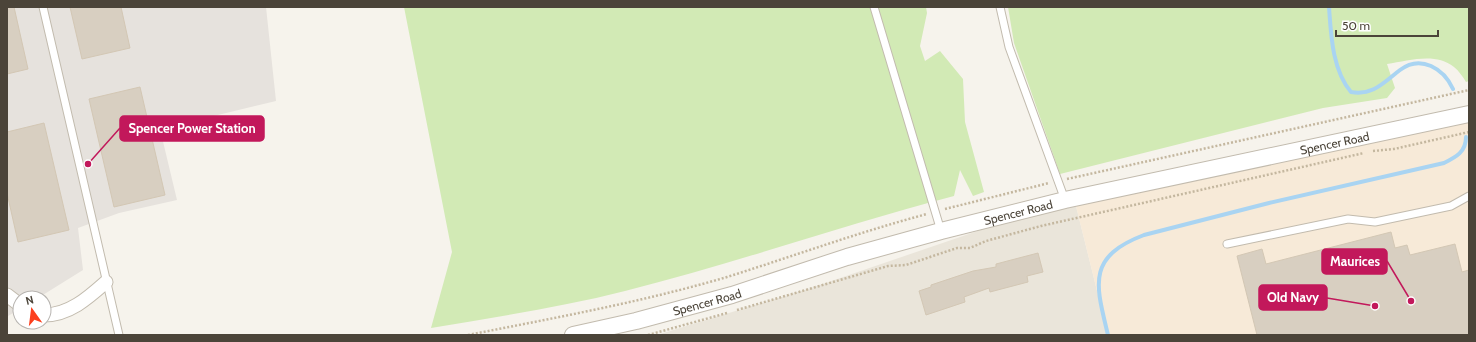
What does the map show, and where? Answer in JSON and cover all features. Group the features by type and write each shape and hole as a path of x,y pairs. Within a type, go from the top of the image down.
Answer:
{"street":[{"name":"Spencer Road","path":"582,334 610,331 732,295 847,257 941,231 1065,200 1469,114"},
{"path":"52,314 57,314 86,300 106,282"}],"lane":[{"path":"43,7 119,335"},
{"path":"874,7 941,231"},
{"path":"1000,7 1009,47 1065,200"},
{"path":"1227,244 1348,219 1375,222 1451,206 1469,196"}],"path":[{"path":"735,311 888,266 906,265 957,248 970,248 986,241 1041,226 1375,150 1394,149 1469,132"},
{"path":"648,335 728,313"}],"shaded area":[{"path":"7,7 266,7 276,101 160,129 177,200 119,213 78,228 83,270 51,290 12,290 12,314 7,316"},
{"path":"1469,114 1469,335 1108,335 1074,198"},
{"path":"1074,198 1108,335 657,335 811,288"}],"green space":[{"path":"404,7 926,7 927,13 920,46 925,61 940,51 963,79 965,122 984,192 973,196 960,170 954,196 625,291 553,307 431,328 452,252"},
{"path":"1008,7 1469,7 1469,81 1466,82 1459,72 1447,62 1439,60 1422,59 1387,64 1395,88 1387,98 1323,108 1060,174 1014,43"}],"building":[{"path":"7,7 14,7 28,69 7,74"},
{"path":"70,7 121,7 130,48 82,59"},
{"path":"140,87 165,195 114,207 89,99"},
{"path":"44,123 69,230 18,242 7,193 7,132"},
{"path":"1391,232 1395,248 1407,245 1410,255 1455,244 1462,272 1469,270 1469,335 1257,335 1237,256 1262,249 1266,264"},
{"path":"1038,253 1043,272 1027,276 1028,282 990,292 989,288 964,297 965,302 926,315 919,291 931,287 931,285 973,271 996,267 996,264"}],"waterway":[{"path":"1329,7 1336,63 1351,92 1359,93 1372,90 1408,65 1416,63 1431,66 1438,70 1444,75 1453,89"},
{"path":"1108,335 1100,301 1100,274 1104,263 1112,253 1125,244 1144,235 1269,203 1444,163 1460,153 1466,142 1466,137"}],"place":[{"name":"Spencer Power Station","path":"88,164"},
{"name":"Maurices","path":"1411,301"},
{"name":"Old Navy","path":"1375,306"}]}
